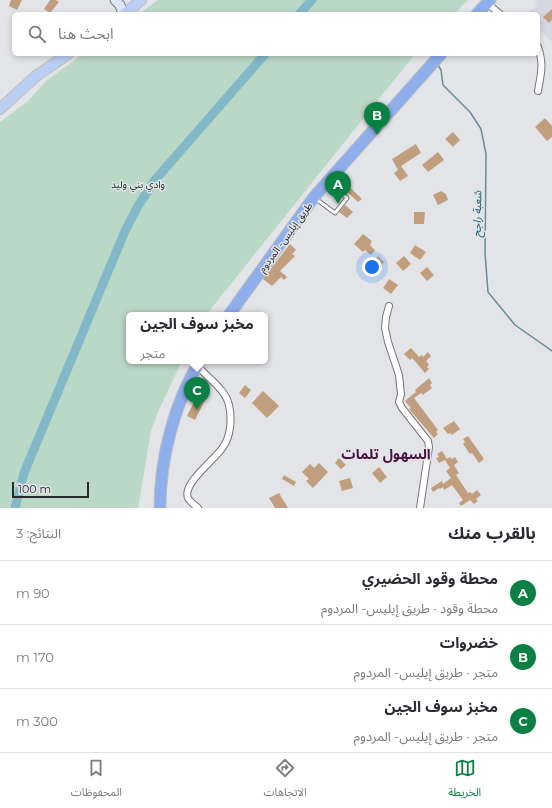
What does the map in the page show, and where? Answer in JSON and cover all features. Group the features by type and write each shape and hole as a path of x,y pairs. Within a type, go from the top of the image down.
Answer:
{"highway":[{"path":"479,12 489,2"},
{"name":"طريق إيليس- المردوم","path":"231,312 314,197 439,56"},
{"path":"160,508 162,470 171,430 180,403 198,364"}],"main road":[{"path":"126,12 141,0"},
{"path":"0,110 36,76 65,56"}],"street":[{"path":"115,0 120,5 123,12"},
{"path":"489,2 498,12"},
{"path":"538,90 542,65 540,53"},
{"path":"389,306 386,317 386,328 388,342 399,375 401,394 399,402 428,441 429,447 420,508"},
{"path":"198,508 190,502 187,497 188,487 223,447 228,437 230,416 229,405 223,392 199,364"}],"lane":[{"path":"314,197 335,213 347,198 328,181"}],"shaded area":[{"path":"538,0 552,0 552,42 540,30 540,12 529,12 537,6 535,3"}],"green space":[{"path":"158,0 468,0 456,12 142,12"},
{"name":"وادي بني وليد","path":"80,56 413,56 208,312 126,312 126,364 181,364 158,412 151,431 138,508 0,508 0,122 28,101 46,81"}],"building":[{"path":"11,0 22,0 17,10 9,6"},
{"path":"50,0 56,0 59,2 51,12 44,9"},
{"path":"552,9 552,20 549,23 543,17"},
{"path":"545,118 552,126 552,137 547,141 535,127"},
{"path":"453,132 460,140 453,147 445,139"},
{"path":"416,144 421,153 401,166 408,176 400,181 394,173 398,170 392,159"},
{"path":"438,152 444,160 428,172 422,165"},
{"path":"340,178 362,199 358,202 336,182"},
{"path":"441,191 446,194 448,200 438,205 433,195"},
{"path":"345,205 353,212 347,218 339,212"},
{"path":"414,212 425,212 424,224 414,224"},
{"path":"363,234 372,241 370,245 375,250 371,255 365,250 363,252 354,244"},
{"path":"290,244 296,250 292,254 295,256 280,271 287,277 284,280 281,277 272,286 263,279"},
{"path":"415,245 426,252 420,260 410,253"},
{"path":"378,256 384,262 378,270 371,265"},
{"path":"404,256 411,264 403,271 396,263"},
{"path":"427,267 434,275 427,281 420,273"},
{"path":"389,279 398,285 391,294 383,288"},
{"path":"411,348 419,357 422,355 423,357 428,352 431,356 426,361 429,365 427,367 429,369 425,373 412,358 410,360 404,354"},
{"path":"429,378 432,383 430,385 432,388 423,395 421,393 414,398 438,430 436,432 438,434 434,438 409,409 411,408 405,401"},
{"path":"245,385 251,390 245,398 239,393"},
{"path":"263,391 279,406 267,418 252,403"},
{"path":"198,394 206,398 195,420 187,416"},
{"path":"454,421 460,429 452,435 450,433 448,434 443,428"},
{"path":"468,436 484,459 479,463 463,444 465,442 463,439"},
{"path":"442,451 447,459 439,463 436,458 439,457 437,454"},
{"path":"450,457 452,459 455,457 458,462 454,465 459,473 456,475 468,493 470,492 472,494 477,490 481,495 476,499 478,501 474,504 470,500 461,506 459,503 463,500 452,485 444,490 443,487 433,492 431,488 442,481 443,484 451,478 446,471 450,468 445,460"},
{"path":"339,458 346,465 341,469 335,463"},
{"path":"319,463 328,472 313,488 306,481 309,479 302,472 310,464 314,468"},
{"path":"379,467 387,477 380,483 372,473"},
{"path":"284,475 296,482 294,486 282,479"},
{"path":"350,478 353,488 342,491 339,481"},
{"path":"279,493 288,508 275,508 269,498"}],"waterway":[{"name":"وادي بني وليد","path":"301,12 312,0"},
{"name":"وادي بني وليد","path":"15,508 24,473 125,231 138,206 155,180 263,56"},
{"name":"شعبة راجح","path":"438,65 441,70 443,85 470,112 481,129 486,154 485,253 488,292 515,325 552,351"}],"place":[{"name":"خضروات","path":"377,135"},
{"name":"محطة وقود الحضيري","path":"338,204"},
{"name":"مخبز سوف الجين","path":"197,410"}],"district":[{"name":"السهول تلمات","path":"386,454"}]}
